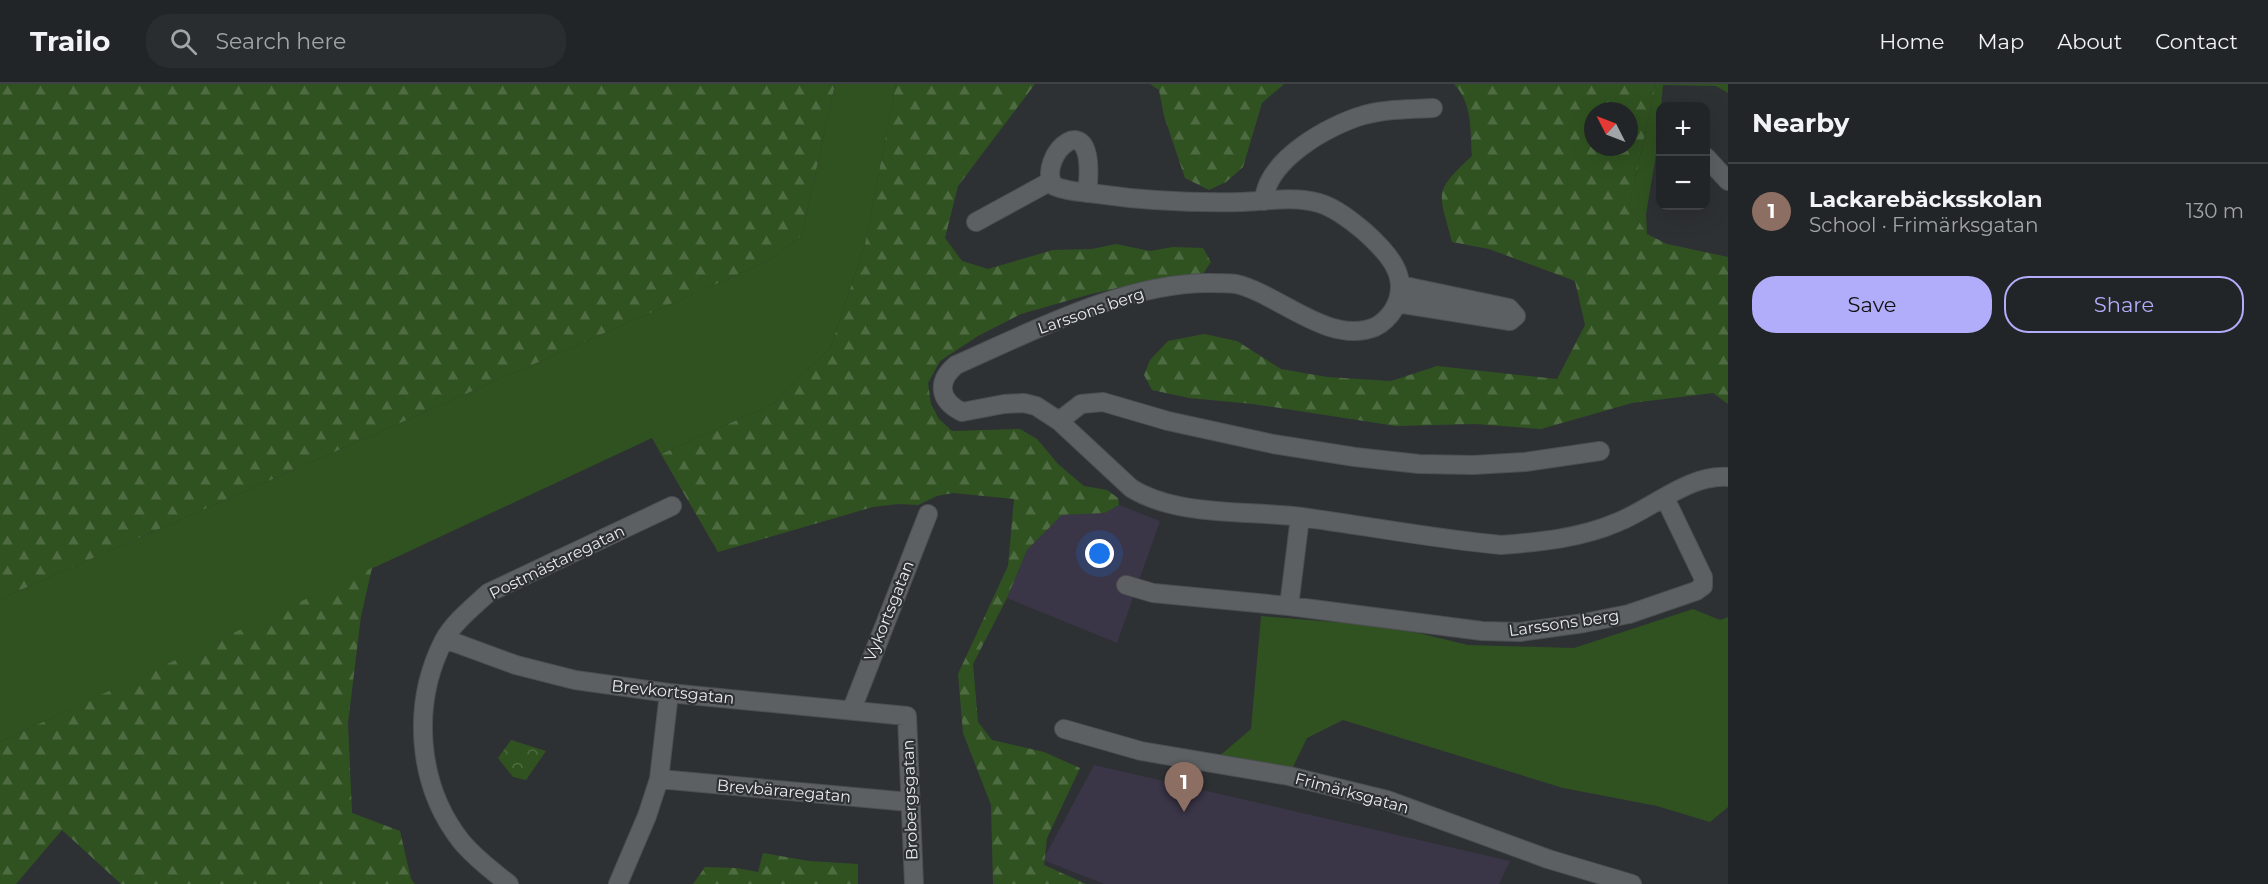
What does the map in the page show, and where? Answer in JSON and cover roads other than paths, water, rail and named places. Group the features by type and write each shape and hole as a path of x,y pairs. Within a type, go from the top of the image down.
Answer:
{"street":[{"path":"1264,201 1264,188 1277,168 1326,131 1379,112 1434,108"},
{"path":"1087,193 1090,158 1087,150 1077,141 1071,140 1059,150 1050,171 1051,181 1058,188 1087,193 1155,202 1303,201 1325,205 1361,229 1384,252 1397,270 1400,285 1509,308 1516,316 1510,321 1396,303"},
{"path":"1710,161 1728,181"},
{"path":"976,222 1051,181"},
{"name":"Larssons berg","path":"1400,285 1396,303 1378,326 1363,331 1348,332 1306,317 1235,284 1190,283 1157,289 1064,317 956,364 941,385 948,404 962,412 1024,403 1042,410 1059,422 1131,488 1143,496 1171,505 1300,517 1501,545 1534,543 1591,532 1617,523 1690,485 1728,477"},
{"path":"1059,422 1081,404 1103,402 1168,421 1273,444 1355,458 1419,464 1473,465 1600,452"},
{"name":"Larssons berg","path":"1126,585 1153,593 1289,606 1482,632 1520,632 1629,614 1696,591 1703,586 1703,577 1665,498"},
{"name":"Postmästaregatan","path":"509,884 486,866 451,826 441,811 425,760 422,732 424,704 431,672 445,639 464,615 488,593 672,506"},
{"name":"Vykortsgatan","path":"852,709 928,514"},
{"path":"1289,606 1300,517"},
{"name":"Brevkortsgatan","path":"445,639 516,665 575,680 669,693 907,716"},
{"path":"618,884 647,816 659,779 669,693"},
{"name":"Brobergsgatan","path":"907,716 914,884"},
{"name":"Frimärksgatan","path":"1064,729 1141,751 1289,776 1365,794 1548,859 1632,884"},
{"name":"Brevbäraregatan","path":"659,779 909,802"}],"place":[{"name":"Lackarebäcksskolan","path":"1184,812"}]}
